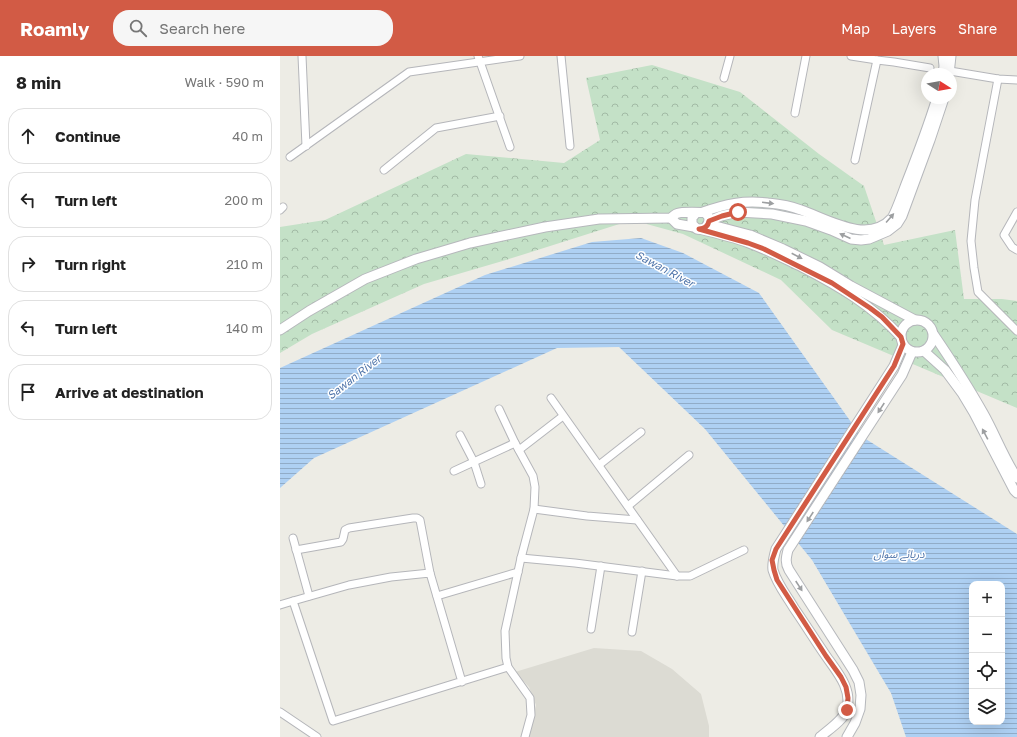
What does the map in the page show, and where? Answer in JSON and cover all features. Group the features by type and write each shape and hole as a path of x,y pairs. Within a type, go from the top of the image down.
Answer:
{"main road":[{"path":"943,56 945,68"},
{"path":"948,68 951,56"},
{"path":"280,330 364,279 416,259 470,243 545,227 599,219 671,218 678,213 699,212 742,202 757,202 799,209 842,226 862,230 872,229 883,225 893,217 904,192 935,104"},
{"path":"671,218 677,224 703,229 709,222 722,216 738,212 772,214 806,221 851,239 869,239 888,232 897,224 902,216 942,104"},
{"path":"709,222 706,214 699,212 694,215 692,221 697,228 764,249 832,283 882,317 912,352 924,351 930,346 934,339 934,335"},
{"path":"709,222 750,235 783,249 820,267 851,286 915,320 926,322 932,328 934,335 980,407 1017,478"},
{"path":"820,737 832,728 847,710 848,698 846,687 841,677 777,580 772,560 776,549 894,366 902,341 901,333 905,326 911,321 915,320"},
{"path":"924,351 945,370 962,393 1017,493"},
{"path":"847,737 856,723 860,709 861,695 859,682 853,670 786,565 786,559 788,550 902,375 912,352"}],"street":[{"path":"302,56 306,146"},
{"path":"290,157 409,72 479,59 520,56"},
{"path":"561,56 570,146"},
{"path":"724,78 730,56"},
{"path":"795,113 806,56"},
{"path":"851,56 930,68"},
{"path":"479,59 510,147"},
{"path":"855,160 877,60"},
{"path":"957,74 1017,80"},
{"path":"998,79 975,200 971,242 978,292 1017,331"},
{"path":"384,170 436,128 500,116"},
{"path":"1017,212 1004,236 1012,247 1017,250"},
{"path":"551,398 677,576"},
{"path":"499,409 533,476 535,487 534,509 521,558 505,631 508,668 530,698 531,715 525,737"},
{"path":"519,450 563,416"},
{"path":"599,465 641,432"},
{"path":"460,435 474,462 481,484"},
{"path":"454,471 515,443"},
{"path":"628,506 689,455"},
{"path":"534,509 587,516 637,520"},
{"path":"296,550 341,542 345,530 349,528 413,518 420,520 430,573 462,682"},
{"path":"293,538 309,596"},
{"path":"521,558 601,566 677,576 690,576 744,550"},
{"path":"591,630 601,566"},
{"path":"632,632 642,571"},
{"path":"436,596 518,572"},
{"path":"280,605 349,585 391,577 430,573"},
{"path":"293,601 333,721 508,668"},
{"path":"280,712 317,737"}],"shaded area":[{"path":"594,648 641,651 672,669 701,694 709,726 709,737 528,737 536,705 529,687 515,672"}],"green space":[{"path":"652,65 740,92 819,154 864,186 884,245 955,230 964,299 1002,299 1017,301 1017,408 832,330 781,280 683,234 632,220 424,284 312,334 280,353 280,227 325,220 466,154 564,163 600,140 586,78"}],"water":[{"name":"دریائے سواں","path":"641,238 683,253 759,293 861,436 1017,534 1017,737 906,737 891,693 812,560 705,429 619,347 557,348 314,458 280,488 280,368 485,275 592,242"}],"route":[{"path":"738,212 709,221 706,227 699,229 720,234 764,249 832,283 882,317 901,337 903,344 894,366 776,549 772,560 777,580 841,677 846,687 848,698 847,710"}],"water label":[{"name":"Sawan River","path":"665,269"},
{"name":"Sawan River","path":"354,377"}]}
